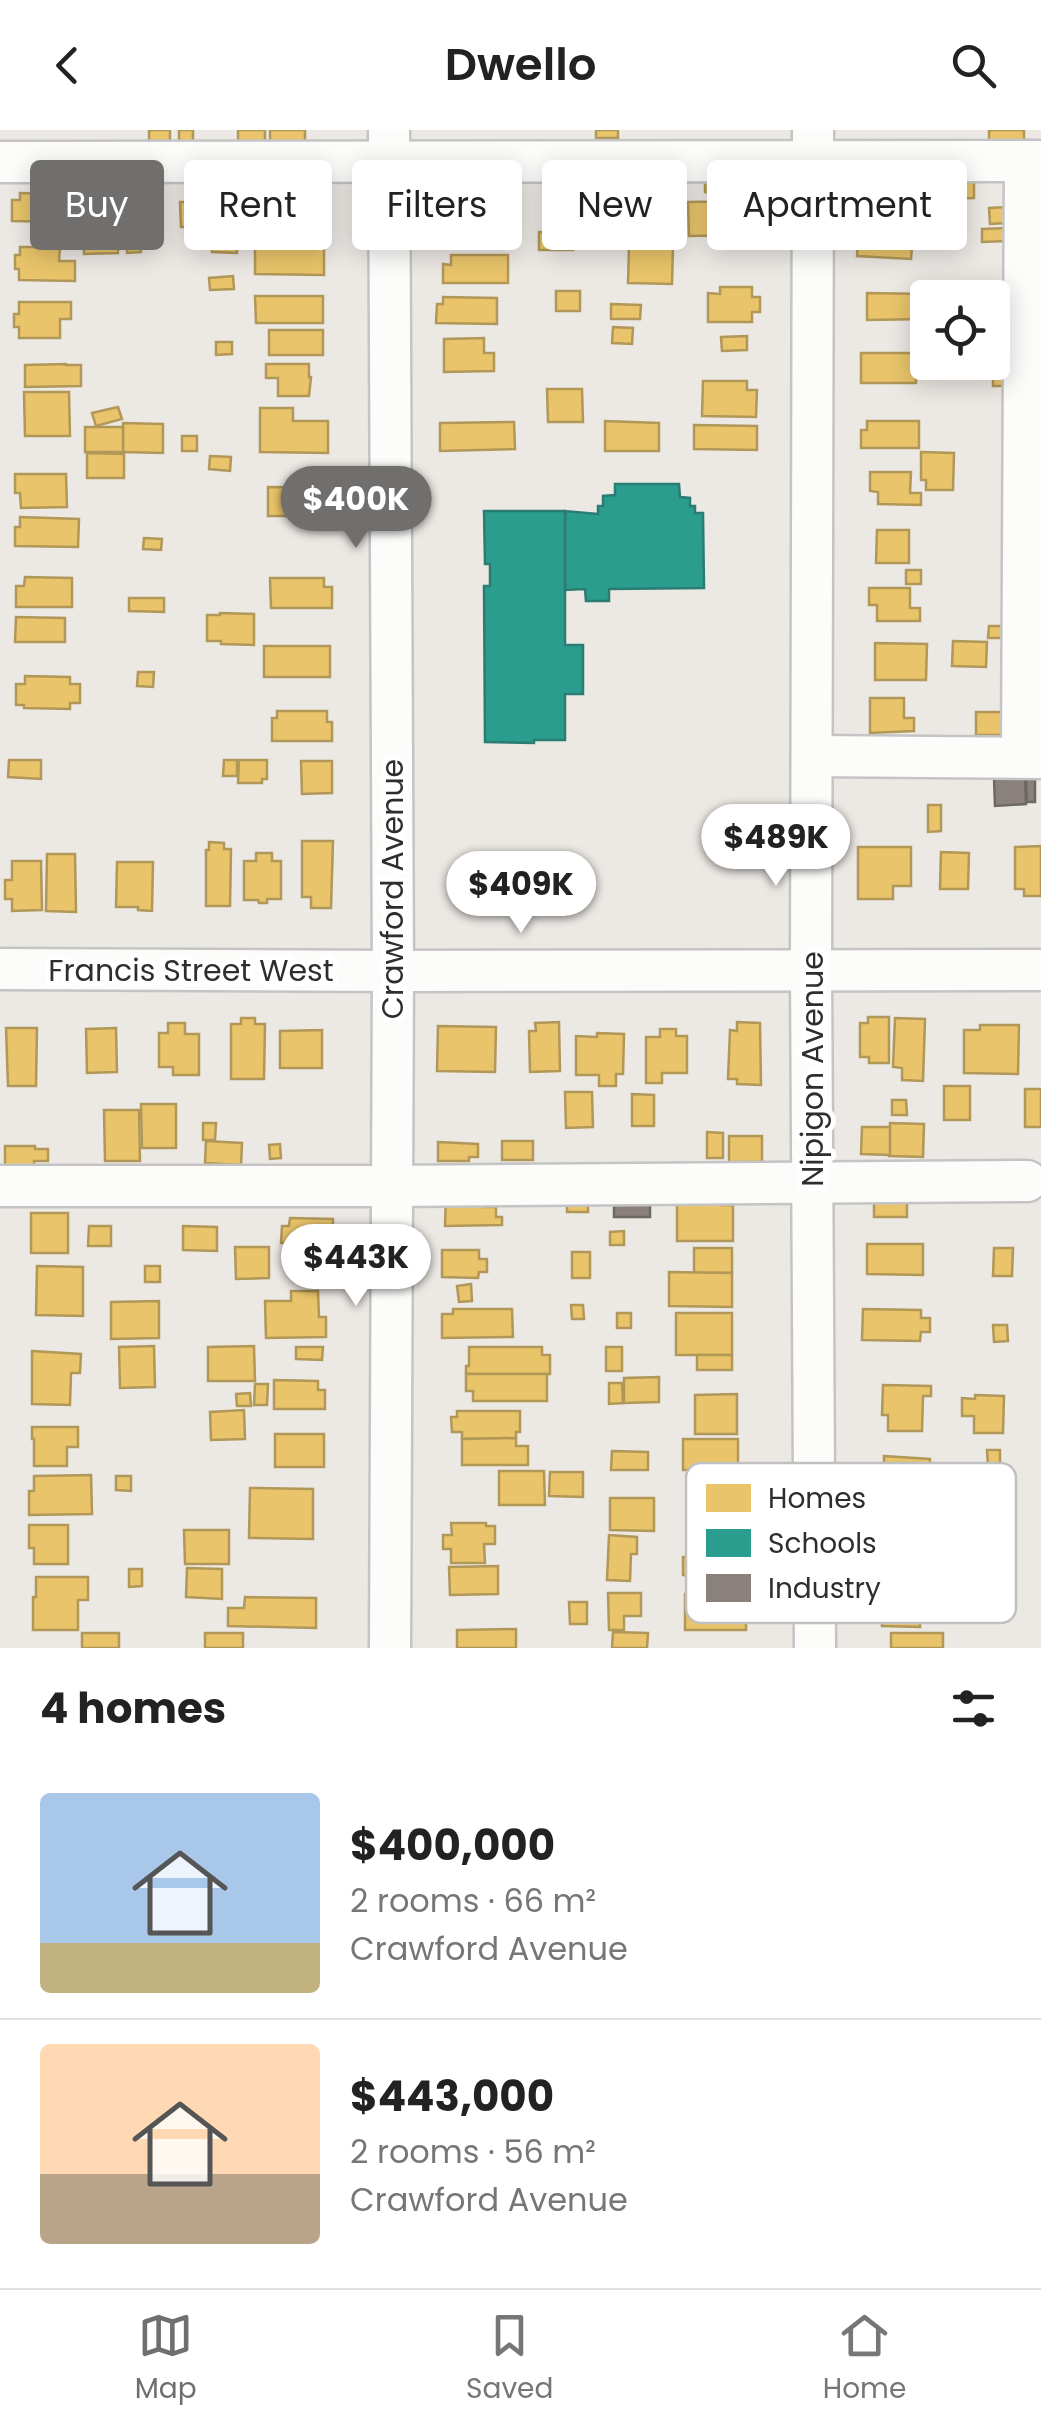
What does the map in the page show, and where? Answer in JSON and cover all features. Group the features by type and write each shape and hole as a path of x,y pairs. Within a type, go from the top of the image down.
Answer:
{"street":[{"path":"0,162 389,146 813,146 1033,161 1032,758 812,756"},
{"name":"Crawford Avenue","path":"389,146 393,971 390,1648"},
{"name":"Nipigon Avenue","path":"813,146 813,1463"},
{"name":"Francis Street West","path":"0,969 1041,970"},
{"path":"0,1186 1027,1181"},
{"name":"Nipigon Avenue","path":"814,1623 814,1648"}],"building: Homes":[{"path":"149,130 170,130 170,145 149,145"},
{"path":"179,130 193,130 193,142 179,142"},
{"path":"238,130 265,130 265,143 238,143"},
{"path":"270,130 305,130 305,143 270,143"},
{"path":"596,130 618,130 618,138 596,138"},
{"path":"989,130 1024,130 1024,142 989,142"},
{"path":"967,165 974,165 974,198 967,198"},
{"path":"20,193 30,193 30,221 12,221 12,200 20,200"},
{"path":"180,202 184,202 184,227"},
{"path":"688,202 707,202 707,236 689,236"},
{"path":"1007,207 1007,223 990,224 989,208"},
{"path":"1007,228 1007,241 982,242 982,229"},
{"path":"20,247 60,250 59,261 75,261 75,281 19,280 15,255 20,255"},
{"path":"84,250 118,250 118,253 84,254"},
{"path":"255,250 324,250 324,275 255,274"},
{"path":"629,250 673,250 672,284 628,283"},
{"path":"858,250 912,250 911,259 857,256"},
{"path":"451,255 508,255 508,283 443,283 443,264 451,265"},
{"path":"233,276 234,289 210,290 209,278"},
{"path":"720,287 752,287 752,297 760,297 760,312 752,312 752,322 708,322 708,293 720,294"},
{"path":"556,291 580,291 580,311 556,311"},
{"path":"867,293 910,294 910,319 867,320"},
{"path":"255,296 323,296 323,323 256,323"},
{"path":"443,297 497,298 497,324 436,323 437,304 443,304"},
{"path":"19,302 71,302 71,319 60,319 60,338 19,338 14,314 19,314"},
{"path":"611,304 641,305 640,319 611,319"},
{"path":"613,327 633,328 632,344 612,343"},
{"path":"269,330 323,330 323,355 269,355"},
{"path":"747,336 747,350 722,351 721,337"},
{"path":"484,338 484,353 494,353 494,371 444,372 444,339"},
{"path":"216,342 232,342 232,354 216,355"},
{"path":"861,353 910,353 910,380 916,383 861,383"},
{"path":"266,364 309,364 309,396 278,396 278,378 266,378"},
{"path":"25,365 81,365 81,386 25,387"},
{"path":"993,380 1009,380 1009,386 993,386"},
{"path":"703,381 747,381 747,390 757,390 756,417 702,416"},
{"path":"547,389 582,389 583,422 548,422"},
{"path":"24,392 69,392 70,436 25,436"},
{"path":"118,407 122,419 96,426 92,413"},
{"path":"260,408 293,408 293,421 328,421 328,453 260,452"},
{"path":"605,421 659,423 659,451 605,451"},
{"path":"867,421 919,421 919,448 861,448 861,430 867,430"},
{"path":"514,422 515,449 440,451 440,423"},
{"path":"123,423 163,424 163,453 123,452"},
{"path":"694,425 757,426 757,450 694,449"},
{"path":"85,427 123,427 123,452 85,452"},
{"path":"182,436 197,436 197,451 182,451"},
{"path":"921,452 954,453 953,490 926,490 926,480 921,480"},
{"path":"87,453 124,454 124,478 87,478"},
{"path":"210,456 231,457 230,471 209,469"},
{"path":"870,472 911,472 910,493 921,493 921,505 878,504 878,492 870,491"},
{"path":"15,474 66,474 67,507 21,508 20,493 15,493"},
{"path":"268,487 333,488 333,516 268,516"},
{"path":"20,517 79,519 78,547 15,546 15,527 20,527"},
{"path":"877,530 909,530 909,563 876,563"},
{"path":"144,538 162,539 161,550 143,549"},
{"path":"906,570 921,570 921,584 906,584"},
{"path":"25,577 72,578 72,607 16,607 16,586 24,586"},
{"path":"270,578 324,578 324,587 332,587 332,608 271,608"},
{"path":"869,588 910,588 910,608 920,608 920,621 877,621 877,605 869,605"},
{"path":"129,598 164,598 164,612 129,611"},
{"path":"254,614 254,645 207,641 207,615"},
{"path":"16,617 65,618 65,642 15,642"},
{"path":"989,626 1004,626 1003,638 988,638"},
{"path":"953,641 987,642 986,667 952,666"},
{"path":"875,643 927,644 926,680 875,680"},
{"path":"264,646 330,646 330,677 264,677"},
{"path":"138,672 154,672 153,687 137,686"},
{"path":"25,676 70,677 70,684 80,684 80,703 70,703 70,709 16,705 16,684 25,684"},
{"path":"870,698 904,698 904,718 914,718 914,731 870,733"},
{"path":"277,711 327,711 327,722 332,722 332,741 272,741 272,718 277,718"},
{"path":"976,712 1005,712 1005,735 976,735"},
{"path":"9,760 41,760 41,779 8,777"},
{"path":"224,760 237,760 237,776 223,776"},
{"path":"239,760 267,760 267,779 262,779 262,783 238,783"},
{"path":"301,761 332,761 332,793 302,794"},
{"path":"928,805 941,805 941,831 928,832"},
{"path":"302,841 333,841 331,908 311,908 311,897 302,897"},
{"path":"209,842 224,843 224,849 231,849 230,906 206,906"},
{"path":"1041,846 1041,896 1024,896 1024,889 1015,889 1015,847"},
{"path":"858,847 911,847 911,886 893,886 893,899 858,899"},
{"path":"941,852 969,853 968,889 940,889"},
{"path":"256,853 272,853 272,861 281,861 281,899 267,899 267,903 244,900 244,861 256,861"},
{"path":"47,854 75,854 76,912 46,911"},
{"path":"12,861 41,861 42,910 12,911 12,899 5,899 5,880 12,880"},
{"path":"117,862 153,862 152,911 116,907"},
{"path":"868,1017 889,1017 889,1063 869,1063 869,1057 860,1057 860,1023 868,1023"},
{"path":"241,1018 255,1018 255,1024 265,1024 264,1079 231,1079 231,1024 241,1024"},
{"path":"895,1018 925,1019 923,1081 902,1080 902,1068 893,1067"},
{"path":"559,1022 560,1071 530,1072 529,1031 536,1031 535,1023"},
{"path":"737,1022 760,1023 761,1085 737,1084 737,1079 728,1079 730,1030 737,1031"},
{"path":"168,1023 185,1023 185,1034 199,1034 199,1075 173,1075 173,1067 159,1067 159,1033 168,1033"},
{"path":"980,1025 1019,1025 1018,1074 964,1073 964,1030 980,1030"},
{"path":"438,1026 496,1027 495,1072 437,1071"},
{"path":"6,1028 37,1028 36,1086 8,1086"},
{"path":"116,1028 117,1072 87,1073 86,1029"},
{"path":"660,1029 676,1029 676,1036 687,1036 687,1073 662,1073 662,1083 646,1083 646,1037 660,1037"},
{"path":"322,1030 322,1068 280,1068 280,1031"},
{"path":"597,1033 624,1034 623,1074 616,1074 616,1086 599,1086 599,1075 576,1075 576,1036 597,1037"},
{"path":"944,1086 970,1086 970,1120 944,1120"},
{"path":"1025,1089 1041,1089 1041,1127 1025,1127"},
{"path":"565,1092 592,1092 593,1127 566,1128"},
{"path":"632,1094 654,1095 654,1126 632,1126"},
{"path":"892,1100 906,1100 907,1115 892,1115"},
{"path":"141,1104 176,1104 176,1148 142,1148"},
{"path":"104,1110 139,1110 140,1161 105,1161"},
{"path":"203,1123 216,1123 215,1140 203,1140"},
{"path":"890,1123 924,1124 923,1157 889,1156"},
{"path":"862,1127 890,1127 890,1155 861,1154"},
{"path":"707,1132 723,1133 723,1158 707,1158"},
{"path":"729,1136 762,1136 762,1162 729,1162"},
{"path":"206,1141 242,1143 241,1165 205,1163"},
{"path":"502,1141 533,1141 533,1160 502,1160"},
{"path":"438,1142 478,1144 478,1157 469,1157 469,1161 438,1161"},
{"path":"280,1144 281,1158 270,1159 269,1145"},
{"path":"5,1146 48,1149 48,1161 34,1161 34,1166 5,1166"},
{"path":"567,1188 588,1188 588,1212 567,1212"},
{"path":"677,1192 721,1192 721,1205 733,1205 733,1241 677,1241"},
{"path":"446,1194 483,1195 483,1207 496,1207 496,1217 502,1217 502,1225 445,1226"},
{"path":"874,1198 907,1198 907,1217 874,1217"},
{"path":"31,1213 68,1213 68,1253 31,1253"},
{"path":"290,1218 333,1219 332,1247 281,1243 282,1226 289,1226"},
{"path":"89,1226 111,1226 111,1246 88,1246"},
{"path":"183,1226 217,1227 217,1251 183,1250"},
{"path":"624,1231 624,1245 610,1245 610,1232"},
{"path":"867,1244 923,1244 923,1275 867,1274"},
{"path":"235,1247 269,1247 269,1278 236,1279"},
{"path":"694,1248 732,1248 732,1273 694,1273"},
{"path":"994,1248 1013,1248 1012,1276 993,1276"},
{"path":"442,1250 479,1250 479,1259 487,1259 487,1272 479,1272 478,1278 442,1277"},
{"path":"572,1252 590,1252 590,1278 572,1278"},
{"path":"37,1266 83,1267 83,1316 36,1315"},
{"path":"145,1266 160,1266 160,1282 145,1282"},
{"path":"669,1272 732,1273 732,1307 669,1306"},
{"path":"471,1284 472,1301 459,1302 457,1286"},
{"path":"291,1291 318,1291 319,1317 326,1317 326,1337 266,1338 265,1301 291,1301"},
{"path":"159,1301 159,1338 111,1339 111,1302"},
{"path":"571,1305 583,1305 584,1319 572,1319"},
{"path":"453,1309 512,1309 513,1337 442,1338 442,1314 453,1314"},
{"path":"863,1309 921,1310 921,1318 930,1318 930,1332 921,1332 920,1341 862,1340"},
{"path":"617,1313 631,1313 631,1328 617,1328"},
{"path":"676,1313 732,1313 732,1355 676,1355"},
{"path":"993,1325 1007,1325 1008,1341 994,1342"},
{"path":"154,1346 155,1387 120,1388 119,1347"},
{"path":"254,1346 255,1381 208,1381 208,1347"},
{"path":"296,1347 323,1347 322,1360 296,1359"},
{"path":"469,1347 542,1347 542,1355 550,1355 550,1374 466,1374"},
{"path":"606,1347 622,1347 622,1371 606,1371"},
{"path":"32,1351 81,1354 80,1373 71,1373 70,1405 32,1404"},
{"path":"697,1355 732,1355 732,1370 697,1370"},
{"path":"466,1374 547,1374 547,1401 473,1401 473,1391 466,1391"},
{"path":"659,1377 659,1402 624,1403 624,1378"},
{"path":"274,1380 318,1381 318,1390 325,1390 325,1409 274,1409"},
{"path":"609,1383 622,1383 623,1403 609,1404"},
{"path":"255,1384 268,1384 267,1405 254,1405"},
{"path":"883,1385 931,1386 931,1396 923,1396 922,1431 888,1431 888,1415 882,1415"},
{"path":"250,1393 251,1406 237,1406 236,1394"},
{"path":"737,1394 737,1434 695,1434 695,1395"},
{"path":"975,1395 1004,1396 1003,1433 974,1433 974,1416 962,1416 962,1398 975,1399"},
{"path":"244,1410 245,1439 211,1440 210,1412"},
{"path":"457,1411 520,1411 520,1432 516,1432 516,1438 462,1439 462,1432 452,1432 451,1417 457,1417"},
{"path":"32,1427 78,1427 78,1447 67,1447 67,1466 34,1466"},
{"path":"275,1434 324,1434 324,1467 275,1467"},
{"path":"516,1438 516,1446 528,1446 528,1465 462,1465 462,1439"},
{"path":"683,1439 738,1439 738,1463 686,1463 683,1470"},
{"path":"987,1450 1000,1450 1000,1463 988,1463"},
{"path":"612,1451 648,1452 648,1470 611,1470"},
{"path":"884,1456 930,1459 930,1463 884,1463"},
{"path":"499,1471 544,1471 545,1505 499,1505"},
{"path":"550,1472 583,1472 583,1497 549,1496"},
{"path":"91,1475 92,1514 29,1515 29,1491 34,1491 34,1476"},
{"path":"116,1476 131,1476 131,1491 116,1490"},
{"path":"250,1488 313,1489 313,1539 249,1538"},
{"path":"610,1498 654,1498 654,1531 610,1530"},
{"path":"451,1523 495,1526 495,1544 484,1544 485,1563 451,1563 451,1549 443,1549 443,1535 452,1535"},
{"path":"29,1525 68,1525 68,1564 34,1564"},
{"path":"184,1530 229,1530 229,1564 185,1564"},
{"path":"609,1535 637,1537 637,1554 631,1554 630,1581 607,1580"},
{"path":"498,1566 498,1594 450,1595 449,1567"},
{"path":"187,1568 222,1569 222,1599 186,1597"},
{"path":"129,1569 142,1569 142,1586 129,1587"},
{"path":"36,1577 88,1577 88,1600 78,1600 78,1630 33,1630"},
{"path":"608,1593 641,1593 641,1616 624,1616 624,1630 609,1630"},
{"path":"685,1594 686,1623 746,1623 746,1630 685,1630"},
{"path":"245,1597 316,1598 316,1628 228,1626 228,1608 244,1608"},
{"path":"569,1602 587,1602 587,1624 570,1624"},
{"path":"882,1623 920,1623 920,1627"},
{"path":"516,1629 516,1648 457,1648 457,1630"},
{"path":"613,1632 648,1633 647,1648 612,1648"},
{"path":"82,1633 119,1633 119,1648 82,1648"},
{"path":"205,1633 243,1633 243,1648 205,1648"},
{"path":"891,1633 943,1633 943,1648 891,1648"}],"building: Schools":[{"path":"615,484 679,484 680,497 690,498 695,513 703,513 704,588 609,589 609,601 586,601 585,589 565,590 565,511 598,514 603,496 615,495"},
{"path":"484,511 565,511 565,645 583,645 583,694 565,694 565,740 485,742 484,586 490,586 490,564 485,564"}],"building: Industry":[{"path":"1025,776 1026,804 995,806 994,777"},
{"path":"1026,779 1035,779 1035,802 1027,802"},
{"path":"614,1196 650,1196 650,1217 614,1217"}]}
